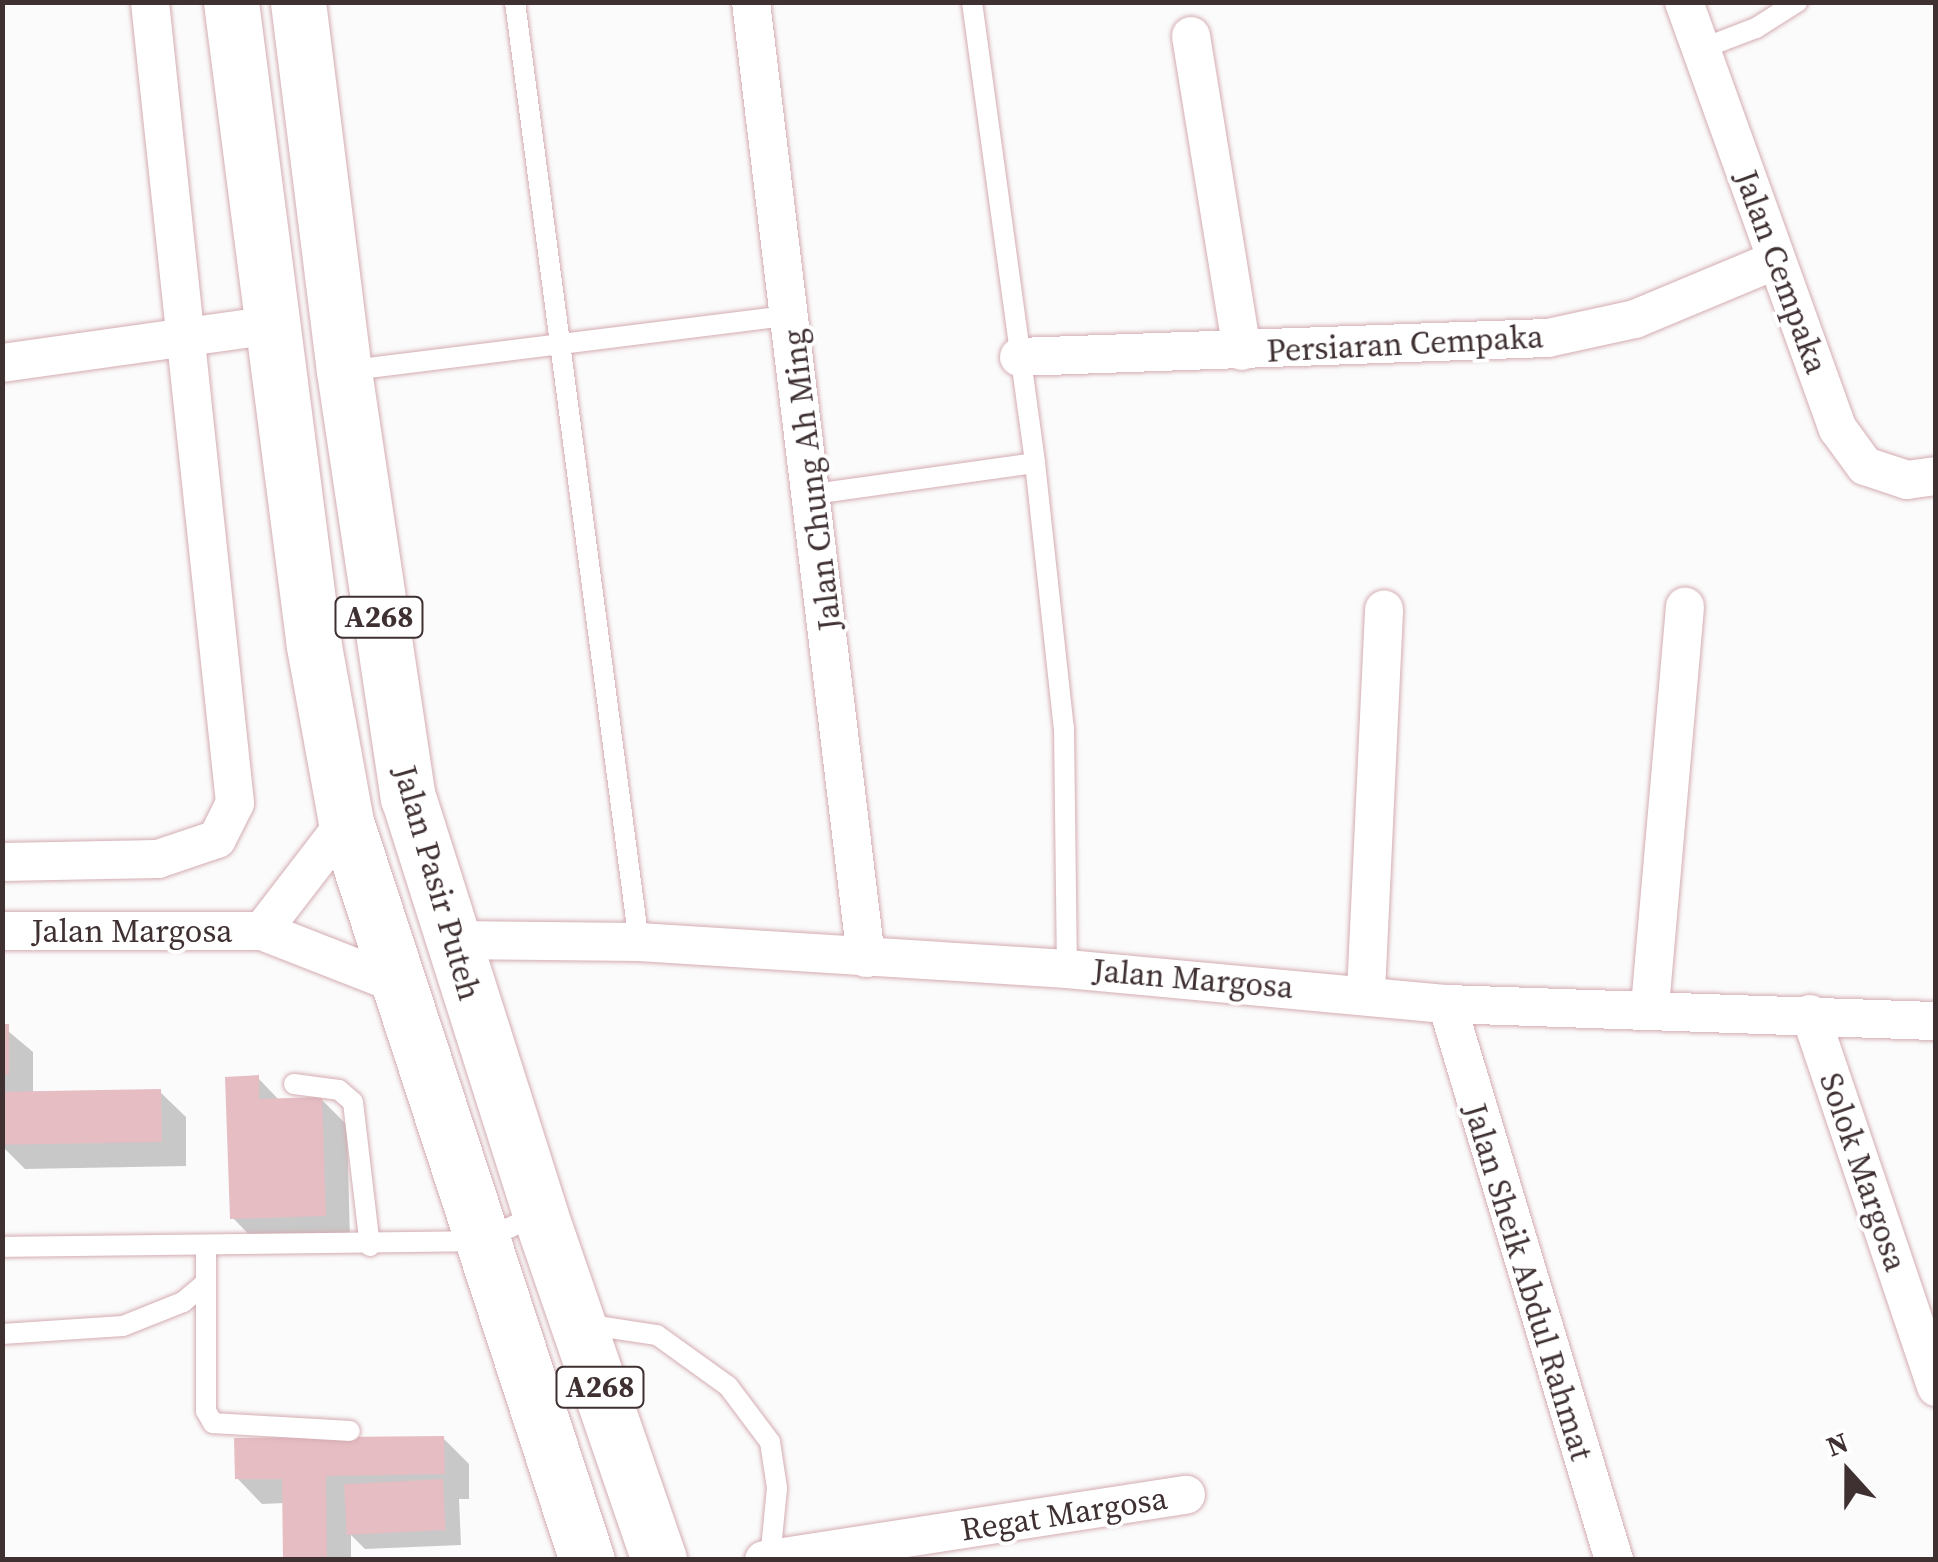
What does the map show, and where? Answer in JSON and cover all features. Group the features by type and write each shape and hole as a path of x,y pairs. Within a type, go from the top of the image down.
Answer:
{"main road":[{"name":"Jalan Pasir Puteh","path":"231,2 314,646 346,822 586,1560"},
{"name":"Jalan Pasir Puteh","path":"298,2 344,371 408,797 540,1214 660,1560"}],"street":[{"path":"2,862 158,859 217,839 234,802 150,2"},
{"name":"Jalan Chung Ah Ming","path":"751,2 793,315 866,958"},
{"name":"Jalan Cempaka","path":"1684,2 1838,429 1866,466 1907,480 1936,476"},
{"path":"1191,36 1242,351"},
{"name":"Persiaran Cempaka","path":"1020,357 1242,351 1594,332 1776,260"},
{"path":"2,363 273,326"},
{"path":"1650,1006 1685,607"},
{"path":"1366,993 1384,609"},
{"path":"346,822 262,931 397,984"},
{"name":"Jalan Margosa","path":"2,931 262,931"},
{"name":"Jalan Margosa","path":"451,940 639,942 1067,969 1366,993 1447,1004 1650,1006 1936,1021"},
{"name":"Jalan Sheik Abdul Rahmat","path":"1447,1004 1614,1560"},
{"name":"Solok Margosa","path":"1810,1014 1936,1387"},
{"name":"Regat Margosa","path":"767,1559 1186,1495"}],"lane":[{"path":"515,2 639,942"},
{"path":"972,2 1035,463 1064,728 1067,969"},
{"path":"1701,49 1756,28 1797,2"},
{"path":"344,371 793,315"},
{"path":"814,494 1035,463"},
{"path":"294,1084 339,1090 353,1102 370,1246"},
{"path":"2,1247 370,1246 482,1241 540,1214"},
{"path":"206,1248 206,1410 214,1422 350,1431"},
{"path":"2,1334 122,1326 183,1302 206,1282"},
{"path":"578,1323 657,1335 728,1386 770,1442 777,1488 767,1559"}],"building":[{"path":"2,1024 9,1024 9,1075 2,1075"},
{"path":"259,1075 259,1099 322,1097 326,1216 230,1219 225,1077"},
{"path":"161,1089 162,1142 3,1145 2,1092"},
{"path":"444,1436 445,1474 326,1476 327,1560 283,1560 282,1479 235,1479 234,1438"},
{"path":"443,1479 446,1530 347,1535 344,1484"}]}
